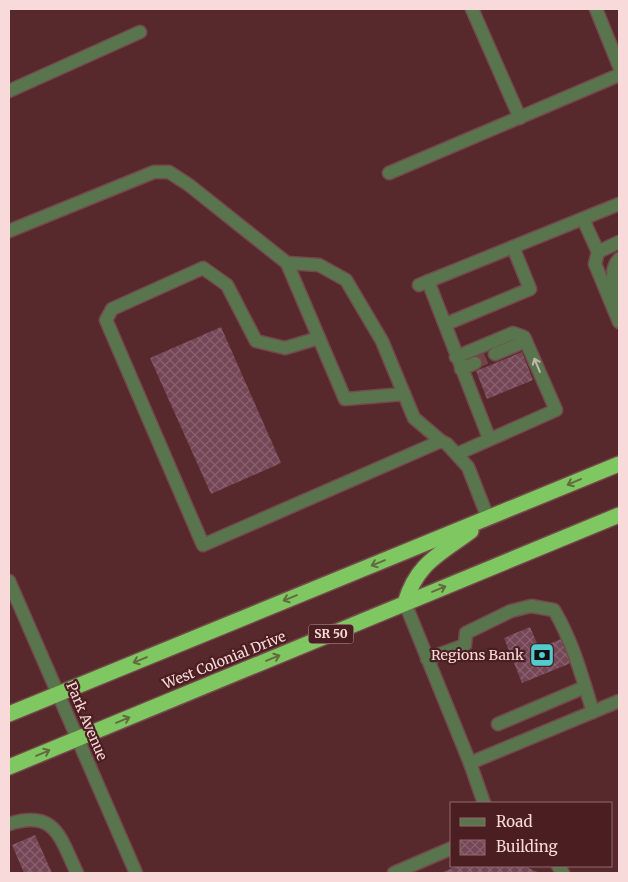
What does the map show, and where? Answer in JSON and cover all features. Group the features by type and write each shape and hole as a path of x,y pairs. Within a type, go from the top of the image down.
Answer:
{"highway":[{"path":"9,714 619,464"},
{"name":"West Colonial Drive","path":"9,767 619,515"},
{"path":"404,603 411,582 423,567 488,518"}],"street":[{"path":"472,9 520,118"},
{"path":"596,9 619,66"},
{"path":"9,91 140,32"},
{"path":"389,173 619,75"},
{"path":"9,231 74,202 154,172 169,172 189,185 287,263 345,399 404,394"},
{"path":"489,438 458,363 446,324 423,283 619,204"},
{"path":"583,219 598,252 595,264 619,322"},
{"path":"598,252 619,242"},
{"path":"446,324 530,289 513,247"},
{"path":"619,260 613,270 613,281 619,301"},
{"path":"287,263 320,265 346,280 382,341 414,418 447,444 468,467 488,518"},
{"path":"319,338 285,348 256,341 227,285 204,268 112,309 106,320 202,545 441,441"},
{"path":"457,454 489,438 556,410 524,337 513,333 458,363"},
{"path":"495,354 526,342"},
{"path":"458,363 475,363"},
{"name":"Park Avenue","path":"9,581 136,873"},
{"path":"404,603 470,763 484,802"},
{"path":"427,659 465,645 466,633 511,611 531,606 554,610 564,628 583,674 593,712"},
{"path":"498,724 585,687"},
{"path":"470,763 619,701"},
{"path":"9,824 21,820 39,820 56,828 76,873"},
{"path":"394,873 450,849"}],"building":[{"path":"221,327 281,463 211,494 150,358"},
{"path":"522,352 533,380 487,399 476,371"},
{"name":"Regions Bank","path":"530,627 539,648 566,637 576,661 522,683 504,638"},
{"path":"35,835 52,873 24,873 12,845"},
{"path":"455,867 526,867 540,873 440,873"}],"tunnel":[{"path":"475,363 495,354"}],"place":[{"name":"Regions Bank","path":"542,655"}]}
